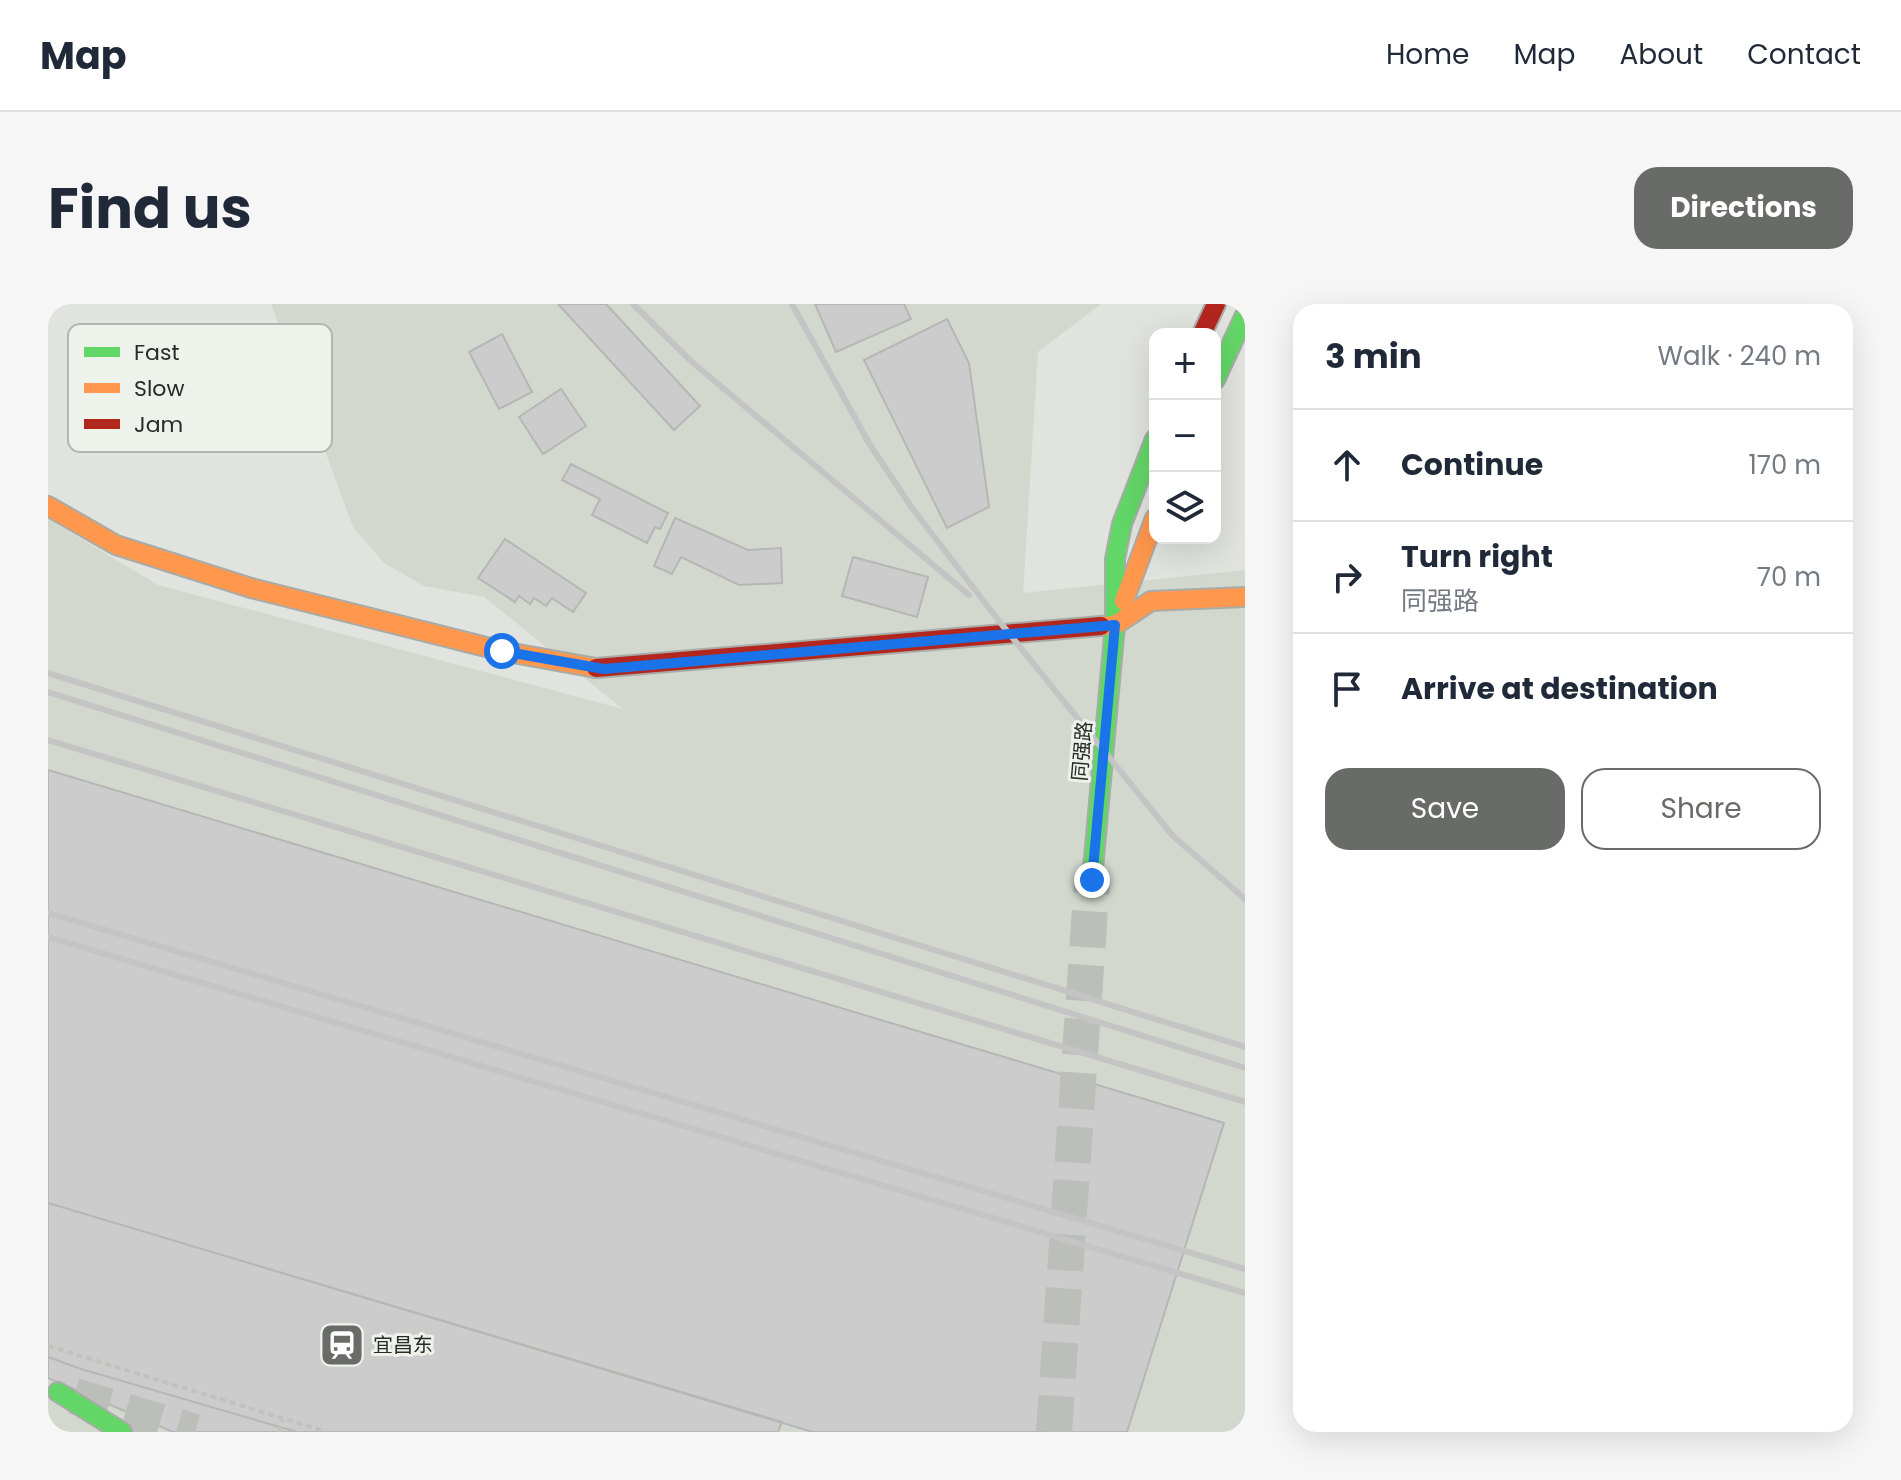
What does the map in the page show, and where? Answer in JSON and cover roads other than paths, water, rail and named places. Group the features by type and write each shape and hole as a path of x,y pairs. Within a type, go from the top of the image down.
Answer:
{"street":[{"path":"1205,328 1216,304"},
{"path":"1221,367 1245,315"},
{"name":"同强路","path":"1092,880 1115,625 1115,559 1122,524 1149,454"},
{"path":"48,506 116,545 222,579 502,651 604,669 1115,625 1151,601 1245,597"},
{"name":"同强路","path":"1115,625 1149,534"},
{"path":"58,1392 122,1432"}],"tunnel":[{"path":"1054,1432 1092,880"},
{"path":"74,1396 195,1432"}],"railway":[{"path":"633,304 692,362 969,595"},
{"path":"792,304 870,445 912,508 1172,835 1245,899"},
{"path":"48,673 1245,1047"},
{"path":"48,692 1245,1068"},
{"path":"48,740 1245,1102"},
{"path":"48,913 1245,1269"},
{"path":"48,937 1245,1293"}],"place":[{"name":"宜昌东","path":"342,1345"}]}
